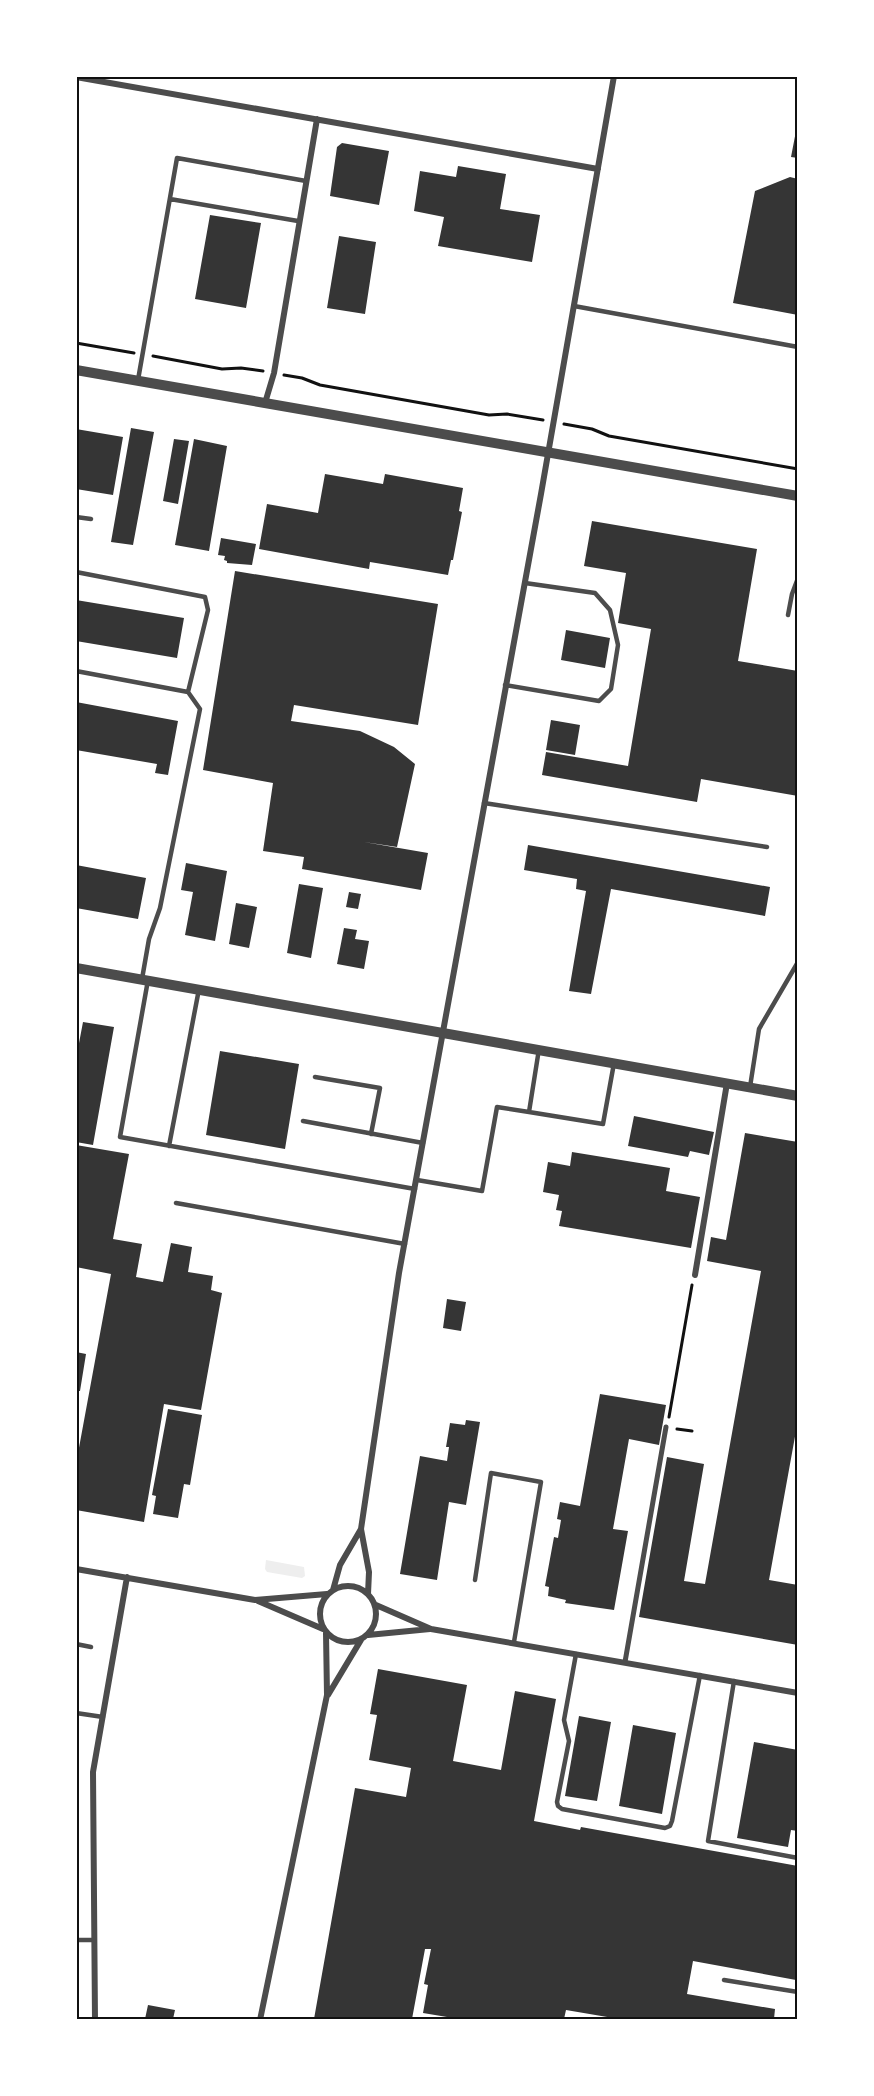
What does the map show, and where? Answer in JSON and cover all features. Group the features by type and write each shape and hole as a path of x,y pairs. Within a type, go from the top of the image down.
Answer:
{"street":[{"path":"368,1594 369,1572 361,1529 405,1244 614,76"},
{"path":"76,77 598,169"},
{"path":"264,404 274,373 317,119"},
{"path":"76,370 798,496"},
{"path":"76,968 798,1096"},
{"path":"695,1275 727,1083"},
{"path":"625,1662 666,1427"},
{"path":"260,2019 327,1695 325,1631 320,1615 321,1605 330,1592 340,1565 361,1529"},
{"path":"76,1569 255,1600 325,1631 334,1639 343,1642 352,1643 368,1635 377,1619 376,1605"},
{"path":"95,2019 93,1772 127,1577"},
{"path":"255,1600 330,1592 351,1586 360,1588 368,1594 376,1605 431,1629"},
{"path":"368,1635 431,1629 798,1693"},
{"path":"327,1695 361,1640"}],"lane":[{"path":"138,380 177,158 306,181"},
{"path":"170,199 298,221"},
{"path":"574,306 798,347"},
{"path":"76,517 91,519"},
{"path":"798,546 798,561"},
{"path":"76,573 205,597 208,610 188,692"},
{"path":"788,615 798,578"},
{"path":"505,686 599,701 611,689 618,645 610,610 595,593 525,583"},
{"path":"76,671 188,692 200,710 160,909 149,939 145,980 120,1137 415,1189"},
{"path":"484,803 767,847"},
{"path":"750,1087 759,1029 798,962"},
{"path":"169,1146 199,989"},
{"path":"529,1112 539,1049"},
{"path":"417,1180 482,1191 497,1107 603,1124 614,1063"},
{"path":"315,1077 380,1088 371,1134"},
{"path":"303,1121 423,1143"},
{"path":"176,1203 405,1244"},
{"path":"475,1580 491,1473 541,1482 513,1642"},
{"path":"76,1644 91,1647"},
{"path":"576,1654 564,1720 569,1741 558,1806 562,1809 654,1826 670,1826 672,1821 700,1675"},
{"path":"734,1681 708,1841 798,1858"},
{"path":"76,1713 103,1717"},
{"path":"76,1940 94,1940"},
{"path":"724,1980 798,1992"}],"path":[{"path":"76,342 222,369 242,368 263,371"},
{"path":"284,375 302,378 320,385 489,415 507,414 546,421"},
{"path":"563,424 613,436 798,469"},
{"path":"669,1419 695,1275"},
{"path":"666,1427 692,1431"}],"shaded area":[{"path":"266,1560 304,1567 305,1576 302,1578 267,1572"}],"building":[{"path":"796,131 798,131 798,158 791,157"},
{"path":"342,143 389,151 379,205 330,196 337,147"},
{"path":"458,166 506,174 500,209 540,215 532,262 438,246 444,217 414,211 420,171 456,177"},
{"path":"790,177 798,179 798,315 733,303 755,191"},
{"path":"210,215 261,223 246,308 195,299"},
{"path":"339,236 376,242 365,314 327,308"},
{"path":"131,428 154,432 133,545 111,542"},
{"path":"76,429 123,437 113,495 76,489"},
{"path":"174,439 189,441 178,504 163,501"},
{"path":"194,439 227,446 209,551 175,545"},
{"path":"325,474 383,484 385,474 463,488 459,511 462,512 448,575 370,562 369,569 259,549 267,504 318,513"},
{"path":"592,521 757,549 738,661 798,671 798,796 701,779 697,802 542,775 546,752 628,766 651,629 618,623 626,573 584,566"},
{"path":"221,538 256,544 252,565 227,563 224,560 225,556 218,555"},
{"path":"235,571 438,604 418,725 294,705 291,721 360,731 394,747 415,764 397,847 364,842 428,853 421,890 302,869 304,857 263,851 273,783 203,770"},
{"path":"76,600 184,618 177,658 76,641"},
{"path":"566,630 610,638 605,668 561,660"},
{"path":"76,702 178,721 168,775 155,773 157,764 76,750"},
{"path":"551,720 580,725 575,755 546,750"},
{"path":"528,845 770,887 765,916 611,889 591,994 569,991 586,891 576,889 577,879 524,870"},
{"path":"186,863 227,871 215,941 185,935 193,892 181,890"},
{"path":"76,865 146,878 138,919 76,908"},
{"path":"299,884 323,888 311,958 287,953"},
{"path":"349,892 361,894 358,909 346,907"},
{"path":"236,903 257,907 249,948 229,944"},
{"path":"344,928 357,930 355,939 369,941 364,969 337,964"},
{"path":"83,1022 114,1027 93,1145 76,1142 76,1059"},
{"path":"220,1051 299,1064 285,1149 206,1135"},
{"path":"634,1116 714,1132 709,1155 690,1151 688,1157 628,1146"},
{"path":"745,1133 798,1142 798,1420 769,1580 798,1585 798,1645 639,1617 667,1457 704,1464 684,1581 705,1584 761,1271 707,1261 711,1237 726,1240"},
{"path":"76,1145 129,1154 113,1239 142,1244 136,1277 163,1282 171,1243 192,1247 188,1272 213,1276 211,1290 222,1293 201,1410 164,1404 144,1522 76,1510 76,1464 111,1274 76,1267"},
{"path":"572,1152 670,1168 666,1191 700,1197 691,1248 559,1226 562,1211 556,1210 559,1195 543,1192 548,1162 570,1166"},
{"path":"447,1299 466,1302 461,1331 443,1328"},
{"path":"76,1352 86,1354 80,1391 76,1391"},
{"path":"600,1394 666,1405 659,1445 629,1439 613,1529 628,1531 614,1610 565,1603 566,1600 548,1596 549,1587 545,1586 554,1537 558,1538 561,1520 557,1519 560,1502 580,1506"},
{"path":"168,1409 202,1415 190,1485 184,1484 178,1518 153,1514 156,1496 152,1495"},
{"path":"466,1420 480,1422 466,1505 449,1502 437,1580 400,1574 420,1456 447,1461 449,1447 446,1447 450,1423 465,1425"},
{"path":"378,1669 467,1685 453,1761 501,1770 515,1691 556,1699 534,1821 580,1830 581,1827 798,1866 796,1980 693,1961 687,1994 775,2009 774,2019 619,2019 566,2010 564,2019 459,2019 423,2013 428,1985 424,1984 431,1949 425,1949 412,2019 314,2019 355,1788 406,1797 411,1768 369,1760 377,1715 370,1714"},
{"path":"579,1716 611,1722 597,1801 565,1796"},
{"path":"633,1725 676,1733 662,1814 619,1806"},
{"path":"754,1742 798,1750 798,1831 791,1830 788,1847 737,1838"},
{"path":"148,2005 175,2010 173,2019 145,2019"}]}
